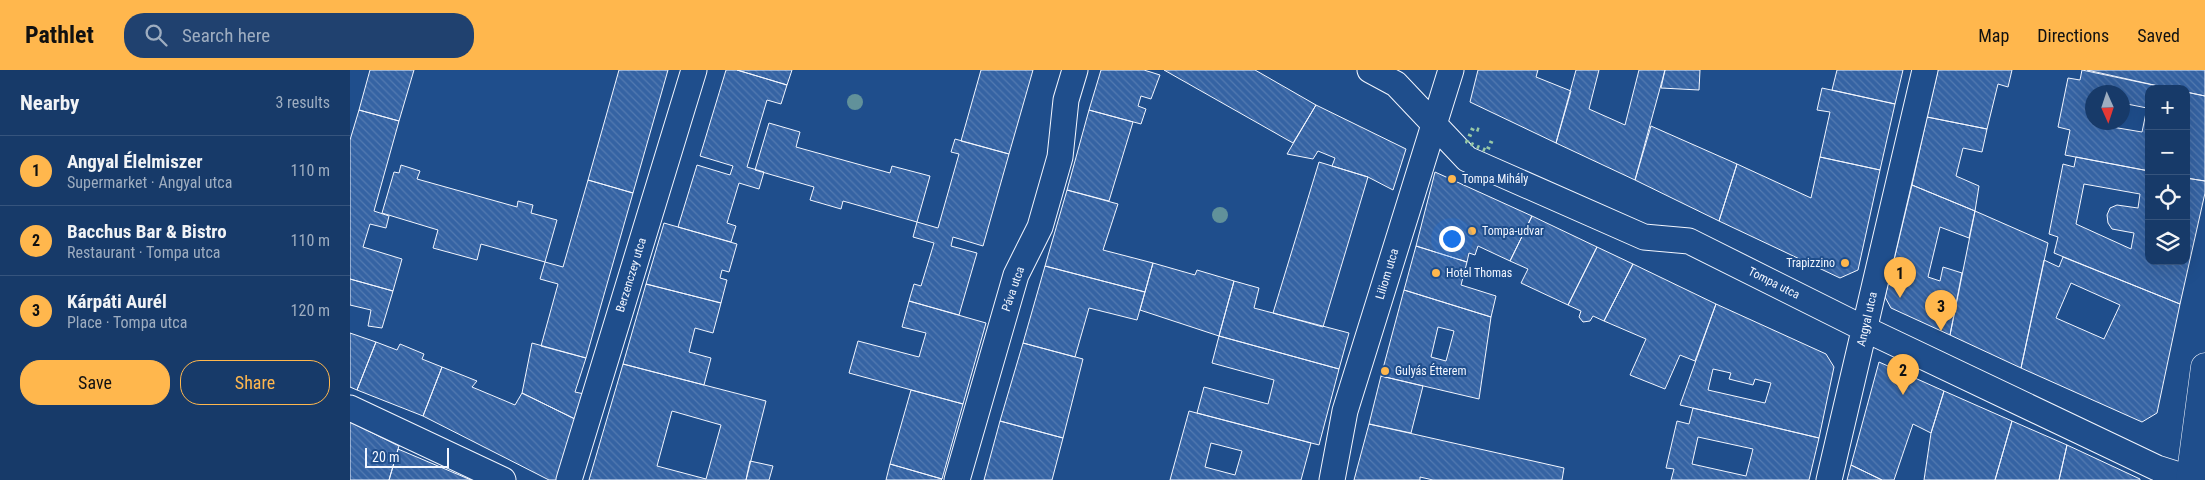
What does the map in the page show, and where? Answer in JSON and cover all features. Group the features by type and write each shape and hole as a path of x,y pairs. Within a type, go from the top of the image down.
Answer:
{"main road":[{"path":"2192,479 2205,367"}],"street":[{"name":"Berzenczey utca","path":"569,480 694,70"},
{"name":"Páva utca","path":"957,480 1016,275 1042,218 1060,158 1066,100 1075,70"},
{"name":"Tompa utca","path":"1370,70 1396,84 1467,159 1644,237 1689,241 1865,329 2157,468 2192,479"},
{"name":"Liliom utca","path":"1332,480 1344,411 1451,70"},
{"name":"Angyal utca","path":"1829,480 1925,70"},
{"path":"350,408 503,480"}],"building":[{"path":"370,70 414,70 399,121 359,110"},
{"path":"619,70 668,70 633,193 588,180"},
{"path":"726,70 737,70 787,85 781,104 767,100 747,167 764,172 759,189 739,183 727,223 736,226 731,242 678,227 697,165 730,175 733,166 700,156"},
{"path":"737,70 792,70 787,85"},
{"path":"981,70 1033,70 1009,154 961,141"},
{"path":"1101,70 1144,70 1160,75 1151,99 1141,96 1138,106 1146,109 1141,124 1089,110"},
{"path":"1164,70 1255,70 1316,105 1293,143"},
{"path":"1478,70 1538,70 1536,77 1571,91 1556,143 1470,102"},
{"path":"1576,70 1599,70 1589,109 1625,125 1639,70 1665,70 1635,180 1556,143"},
{"path":"1665,70 1700,70 1699,90 1661,88"},
{"path":"1837,70 1903,70 1895,104 1832,90"},
{"path":"1938,70 2012,70 2008,87 1998,84 1987,129 1927,117"},
{"path":"2082,70 2153,85 2145,85 2145,108 2130,105 2130,85 2085,85 2085,130 2130,130 2142,132 2145,118 2145,170 2065,155 2070,130 2058,127 2068,78 2080,80"},
{"path":"2087,70 2205,70 2205,96 2190,93 2190,85 2154,85"},
{"path":"1822,88 1895,104 1880,170 1820,157 1830,112 1817,110"},
{"path":"2190,93 2205,96 2205,181 2190,179"},
{"path":"1316,105 1406,149 1393,190 1368,177 1332,166 1335,158 1318,151 1313,159 1287,154"},
{"path":"359,110 399,121 374,211 389,216 386,228 370,224 363,247 402,259 393,291 350,279 350,140"},
{"path":"1089,110 1133,122 1109,201 1067,190"},
{"path":"1927,117 1987,129 1982,152 1963,148 1956,176 1979,186 1975,211 1912,185"},
{"path":"769,123 800,132 796,147 890,173 892,166 930,176 917,222 843,201 841,209 810,200 814,187 755,170"},
{"path":"1651,126 1737,164 1719,221 1635,180"},
{"path":"955,139 1009,154 983,246 953,237 951,246 977,253 959,315 909,301 914,284 921,286 934,243 913,237 917,222 938,228 959,154 951,152"},
{"path":"1820,157 1880,170 1858,270 1840,278 1719,221 1737,164 1811,198"},
{"path":"2076,157 2145,170 2145,265 2189,265 2180,304 2054,253 2058,237 2049,234 2063,164 2074,167","holes":["2084,184 2140,194 2138,208 2117,205 2110,208 2107,215 2108,223 2112,229 2134,233 2131,249 2076,224"]},
{"path":"1319,162 1368,177 1323,327 1273,313"},
{"path":"401,165 420,171 417,179 517,207 518,201 533,205 531,213 557,220 545,262 481,244 477,260 433,248 438,230 382,213 394,172 399,173"},
{"name":"Tompa-udvar","path":"1435,172 1532,216 1510,261 1478,246 1475,255 1469,253 1467,262 1416,246"},
{"path":"2190,179 2205,181 2205,193 2190,260"},
{"path":"588,180 633,193 586,358 541,346 558,284 540,279 545,262 563,267"},
{"path":"1912,185 1975,211 1969,238 1940,227 1928,277 1940,281 1943,267 1962,273 1950,335 1891,308 1885,297"},
{"path":"1067,190 1118,204 1103,250 1153,263 1145,292 1045,266"},
{"path":"1975,211 2048,243 2021,368 1950,335"},
{"path":"1532,216 1597,247 1568,305 1521,283 1528,269 1510,261"},
{"path":"664,223 737,244 729,272 722,270 720,278 727,280 721,303 646,284"},
{"name":"Hotel Thomas","path":"1416,246 1467,262 1461,285 1496,296 1491,317 1404,290"},
{"path":"1597,247 1633,264 1604,321 1593,316 1590,321 1583,322 1579,317 1581,311 1568,305"},
{"path":"2063,257 2180,304 2157,413 2142,422 2021,368 2044,260 2059,267","holes":["2071,283 2120,305 2104,339 2056,318"]},
{"path":"1153,263 1195,275 1197,270 1234,281 1219,336 1140,310"},
{"path":"1633,264 1716,304 1695,361 1680,355 1665,389 1630,375 1646,339 1604,321"},
{"path":"1045,266 1145,292 1137,320 1089,308 1075,357 1023,343"},
{"path":"350,279 393,291 382,328 368,326 371,310 350,305"},
{"path":"1234,281 1259,288 1254,308 1349,333 1339,369 1219,336"},
{"path":"646,284 721,303 713,333 695,328 689,352 711,358 704,385 623,364"},
{"path":"1404,290 1491,317 1479,399 1381,376","holes":["1438,327 1454,331 1446,361 1431,357"]},
{"path":"909,301 986,323 963,404 849,373 858,341 919,357 926,333 902,327"},
{"path":"1716,304 1826,354 1834,367 1819,438 1680,405","holes":["1713,369 1731,373 1729,379 1753,385 1755,379 1771,383 1765,403 1708,390"]},
{"path":"350,333 376,342 357,390 350,387"},
{"path":"1219,336 1339,369 1319,445 1197,413 1204,387 1268,404 1274,380 1212,363"},
{"path":"376,342 397,350 400,344 424,354 422,359 442,367 423,416 357,390"},
{"path":"532,343 586,358 575,392 584,394 577,420 522,393"},
{"path":"1023,343 1083,359 1063,438 1000,421"},
{"path":"1879,362 1944,391 1931,433 1913,424 1894,480 1882,480 1851,465"},
{"path":"623,364 766,401 746,480 589,480","holes":["672,411 721,425 706,479 657,466"]},
{"path":"442,367 477,381 472,387 515,405 522,393 577,420 559,480 549,480 423,416"},
{"path":"1381,376 1423,386 1411,433 1369,424"},
{"path":"911,390 963,404 942,479 890,464"},
{"path":"1944,391 2012,421 1995,480 1924,480 1931,433"},
{"path":"1693,408 1819,438 1809,480 1671,480 1674,469 1666,468 1677,421 1689,424","holes":["1698,437 1753,449 1746,476 1692,464"]},
{"path":"1189,411 1311,443 1301,480 1170,480","holes":["1211,443 1242,451 1235,475 1205,467"]},
{"path":"1000,421 1063,438 1052,480 984,480"},
{"path":"2012,421 2067,445 2059,480 1995,480"},
{"path":"350,422 399,446 389,480 350,480"},
{"path":"1369,424 1564,468 1562,480 1433,480 1420,477 1420,480 1354,480"},
{"path":"2067,445 2140,479 2140,480 2059,480"},
{"path":"398,449 471,480 389,480"},
{"path":"750,461 773,466 769,480 746,480"},
{"path":"890,464 942,479 886,480"},
{"path":"1851,465 1882,480 1847,480"}],"hedge":[{"path":"1479,130 1473,128 1467,142 1487,151 1493,138"}],"place":[{"name":"Tompa Mihály","path":"1452,179"},
{"name":"Tompa-udvar","path":"1472,231"},
{"name":"Trapizzino","path":"1845,263"},
{"name":"Hotel Thomas","path":"1436,273"},
{"name":"Angyal Élelmiszer","path":"1900,298"},
{"name":"Kárpáti Aurél","path":"1941,331"},
{"name":"Gulyás Étterem","path":"1385,371"},
{"name":"Bacchus Bar & Bistro","path":"1903,395"}]}
